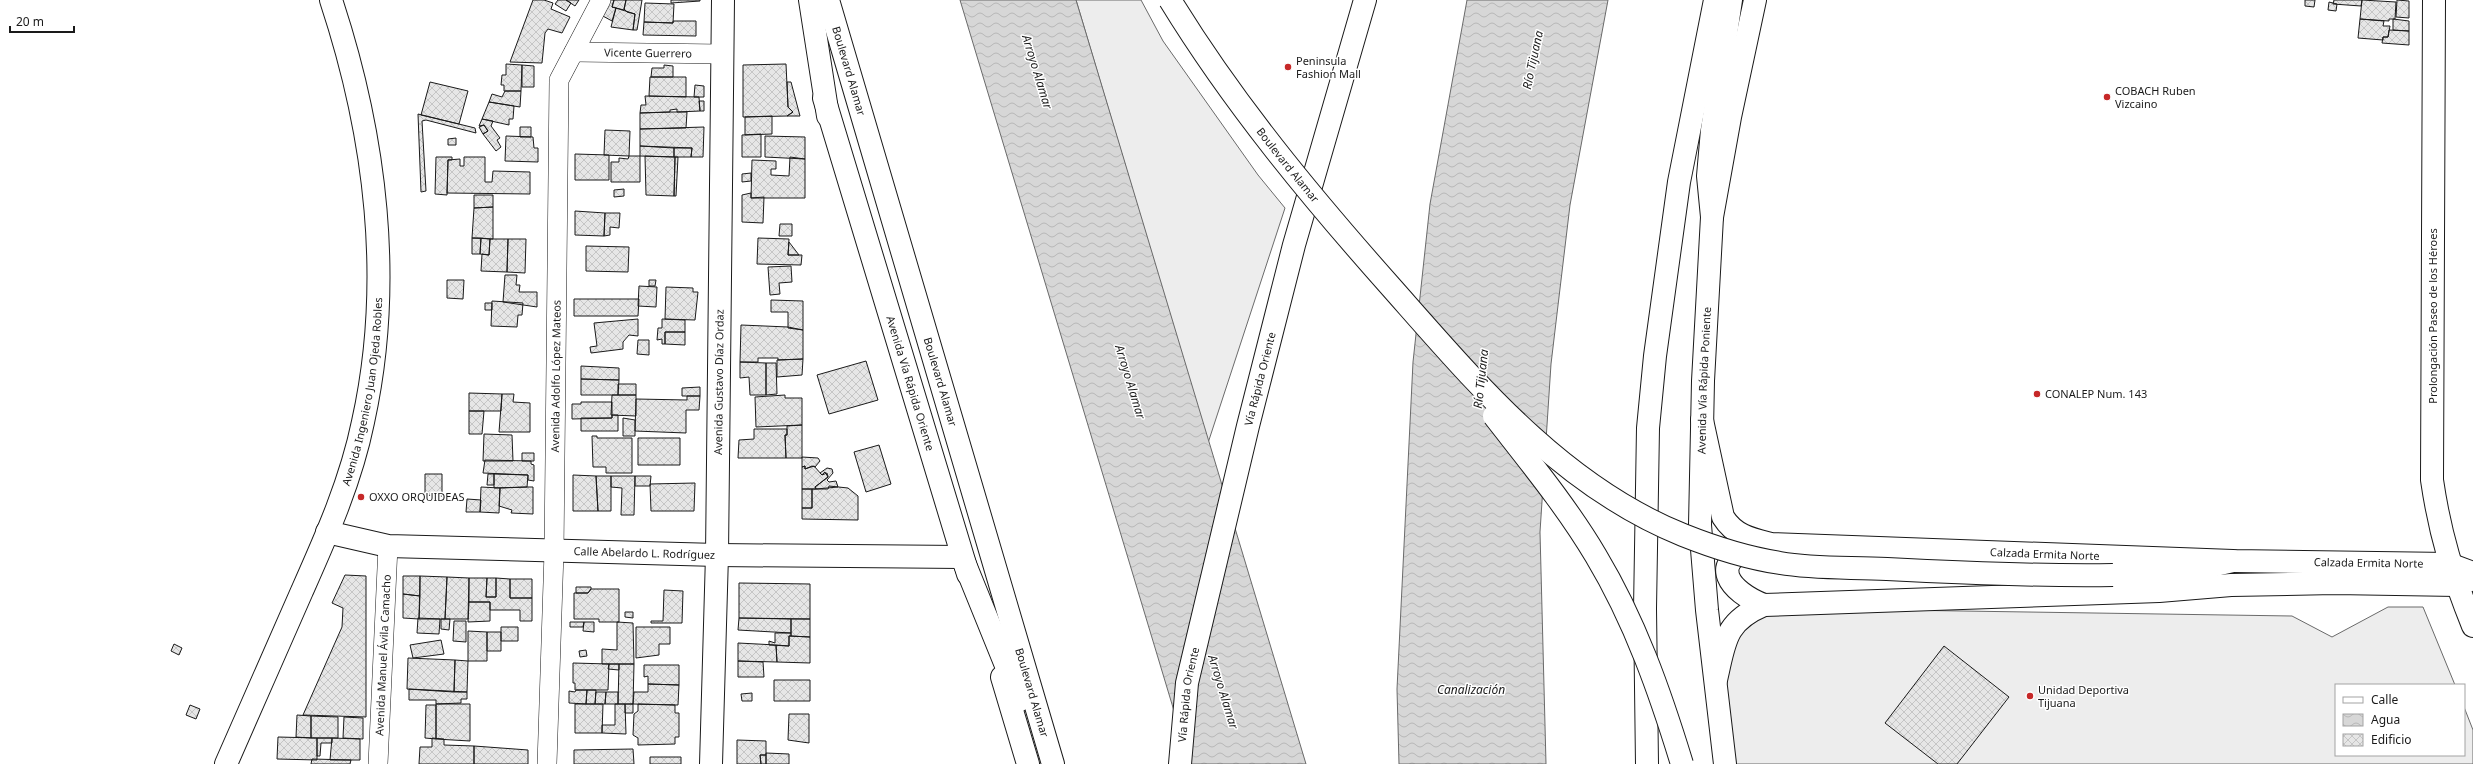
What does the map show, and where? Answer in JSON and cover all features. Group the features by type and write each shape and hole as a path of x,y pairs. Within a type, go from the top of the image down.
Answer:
{"main road":[{"name":"Avenida Ingeniero Juan Ojeda Robles","path":"226,764 327,532 346,482 363,424 374,367 379,311 378,224 368,143 350,60 331,0"},
{"name":"Avenida Gustavo Díaz Ordaz","path":"711,764 718,555 723,0"},
{"name":"Avenida Vía Rápida Oriente","path":"800,0 828,116 962,557 1003,680 1028,764"},
{"path":"810,0 828,116"},
{"name":"Boulevard Alamar","path":"828,0 1053,764"},
{"name":"Boulevard Alamar","path":"1170,0 1196,42 1248,117 1356,248 1420,319"},
{"name":"Vía Rápida Oriente","path":"1180,764 1187,683 1248,426 1294,245 1366,0"},
{"path":"1647,764 1645,609 1649,421 1655,356 1679,182 1715,0"},
{"path":"1712,217 1708,176 1731,0"},
{"name":"Avenida Vía Rápida Poniente","path":"1725,764 1707,610 1700,525 1702,420 1712,217 1730,117 1755,0"},
{"name":"Prolongación Paseo de los Héroes","path":"2434,0 2432,480 2439,527 2449,564"},
{"path":"1420,319 1516,422 1560,462 1633,511 1683,535 1752,556 1779,563 1807,566 1991,575 2113,575 2184,572 2233,561"},
{"path":"1420,319 1569,515 1596,556 1637,635 1682,764"},
{"name":"Calzada Ermita Norte","path":"1702,420 1723,517 1728,526 1742,536 1771,544 2233,561 2449,564 2468,579"},
{"name":"Calle Abelardo L. Rodríguez","path":"327,532 388,546 554,552 962,557"},
{"path":"1764,605 1748,599 1736,590 1729,579 1727,569 1732,559 1745,551 1771,544"},
{"path":"962,557 1046,764"},
{"path":"2468,579 2473,626"},
{"name":"Calzada Ermita Norte","path":"1716,680 1725,641 1733,625 1746,613 1764,605 2159,591 2232,585 2468,579"}],"street":[{"name":"Avenida Adolfo López Mateos","path":"547,764 554,552 559,80 601,0"},
{"name":"Vicente Guerrero","path":"574,52 722,54"},
{"name":"Avenida Manuel Ávila Camacho","path":"378,764 388,546"}],"shaded area":[{"path":"1076,0 1141,0 1163,41 1258,175 1285,208 1208,443"},
{"name":"Unidad Deportiva Tijuana","path":"2388,607 2423,607 2455,684 2335,684 2335,756 2465,756 2465,710 2473,730 2473,764 1730,764 1725,655 1762,608 2292,616 2332,637"}],"water":[{"name":"Arroyo Alamar","path":"960,0 1076,0 1306,764 1190,764"},
{"name":"Canalización","path":"1467,0 1608,0 1570,205 1551,364 1540,532 1546,764 1399,764 1397,689 1413,362 1430,204"}],"building":[{"path":"533,0 544,0 553,3 551,9 570,17 562,33 548,29 545,33 542,63 510,62"},
{"path":"558,0 566,0 571,3 566,11 555,4"},
{"path":"566,0 579,0 575,6"},
{"path":"609,0 614,0 612,7 616,8 612,21 601,15"},
{"path":"614,0 626,0 624,10 612,7"},
{"path":"626,0 642,0 637,30 633,30 635,14 627,12 624,9"},
{"path":"671,0 700,0 700,1 671,3"},
{"path":"2305,0 2315,0 2314,7 2305,6"},
{"path":"2334,0 2362,0 2361,6 2333,4"},
{"path":"2362,0 2396,2 2395,19 2389,19 2389,21 2360,19"},
{"path":"2397,0 2409,1 2409,18 2396,17"},
{"path":"2329,2 2337,4 2336,11 2328,10"},
{"path":"645,3 674,4 673,23 644,22"},
{"path":"616,8 635,14 633,30 611,27"},
{"path":"2360,19 2384,21 2383,26 2390,26 2388,37 2383,37 2383,40 2358,38"},
{"path":"2393,19 2409,21 2409,31 2393,30"},
{"path":"673,21 696,21 696,36 643,35 644,22 673,23"},
{"path":"2389,30 2409,31 2409,45 2382,43 2383,37 2388,37"},
{"path":"506,64 522,65 521,91 504,91 504,85 501,85 502,75 506,75"},
{"path":"786,64 788,107 793,112 787,116 743,117 743,65"},
{"path":"522,65 534,66 534,87 522,87"},
{"path":"664,65 673,66 673,77 651,77 652,68 664,68"},
{"path":"650,77 686,77 686,97 649,96"},
{"path":"430,82 468,91 459,124 421,115"},
{"path":"787,82 791,82 800,116 787,116 793,112 788,107"},
{"path":"695,85 704,86 704,97 694,97"},
{"path":"505,91 521,91 520,107 489,102 492,94 502,97"},
{"path":"645,96 699,97 700,111 677,112 677,109 670,110 670,112 640,113 641,105 646,105"},
{"path":"699,101 704,101 704,111 700,111"},
{"path":"489,102 514,106 513,119 509,119 509,125 482,119"},
{"path":"687,112 686,128 640,129 640,113"},
{"path":"418,114 475,128 476,133 426,120 422,121 426,191 421,192"},
{"path":"772,116 772,134 745,135 745,117"},
{"path":"482,119 493,121 491,126 500,138 497,140 501,147 496,151 483,134 488,131 484,125 479,126"},
{"path":"484,125 488,131 483,134 479,127"},
{"path":"520,127 531,127 531,137 520,137"},
{"path":"704,127 703,157 691,157 692,148 640,146 640,129"},
{"path":"605,130 630,131 629,156 604,155"},
{"path":"761,134 761,157 742,157 742,135"},
{"path":"506,136 533,137 534,148 538,148 538,162 505,161"},
{"path":"765,136 805,137 805,159 765,157"},
{"path":"456,138 456,145 448,145 448,139"},
{"path":"640,146 674,148 674,157 640,156"},
{"path":"674,148 692,148 691,157 674,157"},
{"path":"575,154 609,155 609,180 575,180"},
{"path":"629,156 640,156 640,182 611,182 611,162 619,162 619,158 628,159"},
{"path":"645,156 675,157 674,196 646,195"},
{"path":"436,157 452,157 452,160 448,160 447,195 435,194"},
{"path":"464,157 485,157 485,182 492,182 493,171 530,172 530,194 447,193 448,160 460,159 460,166 464,166"},
{"path":"675,157 678,157 676,196 674,196"},
{"path":"790,157 805,159 805,198 751,198 752,160 776,161 776,169 771,169 771,175 789,176"},
{"path":"751,173 751,181 742,182 742,174"},
{"path":"624,189 624,196 614,197 614,190"},
{"path":"751,193 751,198 764,197 763,223 742,222 742,195"},
{"path":"474,195 493,195 493,207 474,208"},
{"path":"493,207 493,239 472,238 474,208"},
{"path":"575,211 605,213 604,236 575,235"},
{"path":"605,213 620,213 619,228 610,227 610,235 604,236"},
{"path":"780,224 792,224 792,236 779,236"},
{"path":"472,238 481,238 480,254 472,254"},
{"path":"481,238 490,239 489,255 480,254"},
{"path":"758,238 789,239 788,255 802,255 801,265 757,264"},
{"path":"490,239 508,239 507,272 481,271 482,254 489,255"},
{"path":"508,239 526,239 525,273 507,272"},
{"path":"789,242 799,255 788,255"},
{"path":"586,246 629,247 628,272 586,271"},
{"path":"791,266 792,282 779,283 780,294 770,295 768,267"},
{"path":"505,275 517,275 516,285 520,285 519,292 537,292 537,307 503,302"},
{"path":"447,280 464,280 463,299 447,298"},
{"path":"649,280 656,280 655,286 649,286"},
{"path":"639,286 657,287 656,307 638,306"},
{"path":"666,287 693,288 693,292 698,292 695,320 665,319"},
{"path":"574,299 639,299 638,316 574,316"},
{"path":"771,300 803,301 803,330 788,328 788,312 771,312"},
{"path":"492,301 523,303 522,315 518,315 517,327 491,326"},
{"path":"485,303 492,303 492,310 485,310"},
{"path":"638,319 638,336 629,335 623,342 623,349 591,353 590,347 597,346 594,323"},
{"path":"662,319 685,320 685,332 665,332 665,344 662,344 662,339 657,340 658,328 662,328"},
{"path":"741,325 788,327 803,330 803,359 778,360 778,358 758,358 758,362 740,362"},
{"path":"665,332 685,332 685,345 665,344"},
{"path":"638,340 649,340 649,355 637,354"},
{"path":"803,359 802,375 777,377 777,360"},
{"path":"866,361 878,400 829,414 817,375"},
{"path":"740,362 766,363 766,395 750,395 749,377 740,378"},
{"path":"766,363 776,363 777,394 766,395"},
{"path":"581,366 619,368 619,380 581,379"},
{"path":"581,379 619,380 618,395 581,395"},
{"path":"618,384 636,384 636,395 618,395"},
{"path":"700,387 700,396 682,396 682,388"},
{"path":"469,393 502,394 501,411 469,411"},
{"path":"502,394 514,394 513,402 530,403 530,432 499,432"},
{"path":"612,395 636,395 636,416 611,415"},
{"path":"785,395 785,398 802,398 802,425 756,427 755,397"},
{"path":"687,396 700,396 699,410 686,410 686,433 635,431 636,399 687,400"},
{"path":"581,402 612,402 612,418 572,419 572,404 581,404"},
{"path":"469,411 484,411 482,434 469,434"},
{"path":"612,415 618,415 618,431 581,431 581,418 612,418"},
{"path":"623,418 635,420 635,436 623,436"},
{"path":"802,425 802,458 786,458 785,435 787,435 787,426"},
{"path":"754,429 787,429 787,435 785,435 786,458 738,458 739,440 754,439"},
{"path":"484,434 512,435 513,461 483,461"},
{"path":"592,436 597,436 597,438 632,438 632,473 606,473 606,467 593,467"},
{"path":"638,438 680,438 680,465 638,465"},
{"path":"879,445 891,484 866,492 854,452"},
{"path":"522,453 534,453 534,461 522,461"},
{"path":"802,457 818,458 820,461 815,467 812,466 805,469 805,466 802,467"},
{"path":"485,460 531,461 531,464 534,465 534,481 528,480 528,475 483,473"},
{"path":"805,466 805,469 814,466 822,475 827,473 828,477 815,487 816,489 802,489 802,467"},
{"path":"827,468 832,469 833,473 827,480 829,482 836,481 838,487 816,489 815,487 828,477 825,472 822,475 820,473"},
{"path":"425,474 442,474 442,496 425,495"},
{"path":"488,474 494,474 494,485 487,485"},
{"path":"494,474 528,475 527,487 494,488"},
{"path":"573,475 596,476 598,511 573,511"},
{"path":"596,476 611,476 611,511 598,511"},
{"path":"611,476 635,476 634,515 621,515 622,488 611,487"},
{"path":"635,476 651,476 650,486 635,486"},
{"path":"695,483 694,511 651,511 650,484"},
{"path":"829,486 848,488 858,496 858,520 802,519 802,508 812,508 812,489 828,489"},
{"path":"481,487 500,488 499,513 480,512"},
{"path":"533,487 533,514 511,513 512,510 499,506 500,488"},
{"path":"802,489 812,489 812,508 802,508"},
{"path":"467,499 481,500 480,512 466,512"},
{"path":"345,575 366,576 366,717 303,715 342,627 343,608 332,603"},
{"path":"403,576 420,576 420,596 403,594"},
{"path":"420,576 447,577 445,619 419,619"},
{"path":"447,577 469,578 468,619 445,619"},
{"path":"469,578 487,578 486,597 496,597 496,578 510,579 510,598 532,598 532,621 520,621 520,610 490,610 490,602 469,602"},
{"path":"487,578 496,578 496,597 486,597"},
{"path":"510,579 532,579 532,598 510,598"},
{"path":"739,583 810,584 810,619 739,618"},
{"path":"576,587 591,587 591,589 588,593 576,593"},
{"path":"591,589 619,589 619,622 599,622 599,619 574,619 574,593 588,593"},
{"path":"664,590 683,591 682,623 651,623 651,621 663,621"},
{"path":"403,594 420,596 419,619 403,618"},
{"path":"469,602 490,602 490,621 468,622"},
{"path":"625,612 633,612 633,618 625,617"},
{"path":"418,618 440,619 439,634 417,633"},
{"path":"739,618 791,619 791,633 738,630"},
{"path":"441,619 450,619 449,630 441,629"},
{"path":"791,619 810,619 810,637 791,636"},
{"path":"454,621 466,621 466,642 453,641"},
{"path":"570,622 584,622 583,627 570,627"},
{"path":"584,622 594,622 594,632 583,631"},
{"path":"617,622 633,623 634,664 602,664 602,649 617,650"},
{"path":"501,627 518,627 518,641 501,641"},
{"path":"636,627 670,627 670,644 659,644 659,655 636,658"},
{"path":"468,631 487,632 487,661 468,661"},
{"path":"487,632 501,632 501,651 487,651"},
{"path":"775,633 791,633 791,636 789,636 789,646 769,645 769,641 775,643"},
{"path":"789,636 810,637 810,663 777,662 776,645 789,646"},
{"path":"441,640 444,654 413,658 410,645"},
{"path":"738,643 776,645 777,662 738,661"},
{"path":"174,644 182,648 179,655 171,651"},
{"path":"1944,646 2009,697 1957,764 1938,764 1885,723"},
{"path":"586,650 587,656 580,657 579,651"},
{"path":"408,658 455,660 454,692 407,689"},
{"path":"455,660 468,661 467,692 454,692"},
{"path":"738,661 763,662 764,677 738,677"},
{"path":"573,663 609,664 608,690 575,690 575,683 573,683"},
{"path":"609,664 619,664 619,670 608,669"},
{"path":"619,664 634,664 633,704 618,704"},
{"path":"644,665 679,665 679,685 648,684 648,676 644,677"},
{"path":"774,680 810,680 810,701 774,701"},
{"path":"648,684 679,685 678,705 633,704 634,692 648,692"},
{"path":"409,689 467,692 467,699 461,699 461,703 436,704 436,700 409,700"},
{"path":"576,690 587,690 586,704 569,703 569,691 575,692"},
{"path":"587,690 596,690 595,704 586,704"},
{"path":"596,692 606,692 605,704 595,704"},
{"path":"606,692 618,692 618,704 605,704"},
{"path":"752,693 752,701 742,701 741,694"},
{"path":"436,704 470,704 470,741 436,739"},
{"path":"575,704 603,704 602,733 575,733"},
{"path":"615,704 625,704 626,734 602,733 602,725 615,725"},
{"path":"625,704 633,704 633,713 625,713"},
{"path":"638,704 675,705 675,713 679,713 679,737 675,737 675,744 638,745 638,738 633,735 634,714 638,711"},
{"path":"190,705 200,709 196,719 186,715"},
{"path":"426,705 436,705 436,739 425,738"},
{"path":"789,714 809,714 809,743 788,740"},
{"path":"297,715 311,716 311,738 296,737"},
{"path":"311,716 338,717 338,738 311,738"},
{"path":"344,717 363,718 363,739 343,738"},
{"path":"278,737 317,738 317,760 277,759"},
{"path":"317,738 332,738 332,743 321,743 320,756 317,756"},
{"path":"332,738 360,739 360,760 330,760"},
{"path":"432,738 444,739 444,745 474,746 474,764 419,764 420,747 432,747"},
{"path":"737,740 766,741 766,755 760,755 761,764 737,764"},
{"path":"474,746 528,750 528,764 474,764"},
{"path":"633,749 634,764 574,764 574,750"},
{"path":"766,753 789,754 789,764 766,764"},
{"path":"760,755 766,755 766,764 761,764"},
{"path":"650,757 681,757 681,764 650,764"},
{"path":"312,759 351,760 350,764 311,764"}],"place":[{"name":"Peninsula Fashion Mall","path":"1288,67"},
{"name":"COBACH Ruben Vizcaino","path":"2107,97"},
{"name":"CONALEP Num. 143","path":"2037,394"},
{"name":"OXXO ORQUIDEAS","path":"361,497"},
{"name":"Unidad Deportiva Tijuana","path":"2030,696"}],"water label":[{"name":"Río Tijuana","path":"1533,60"},
{"name":"Río Tijuana","path":"1481,379"}]}
